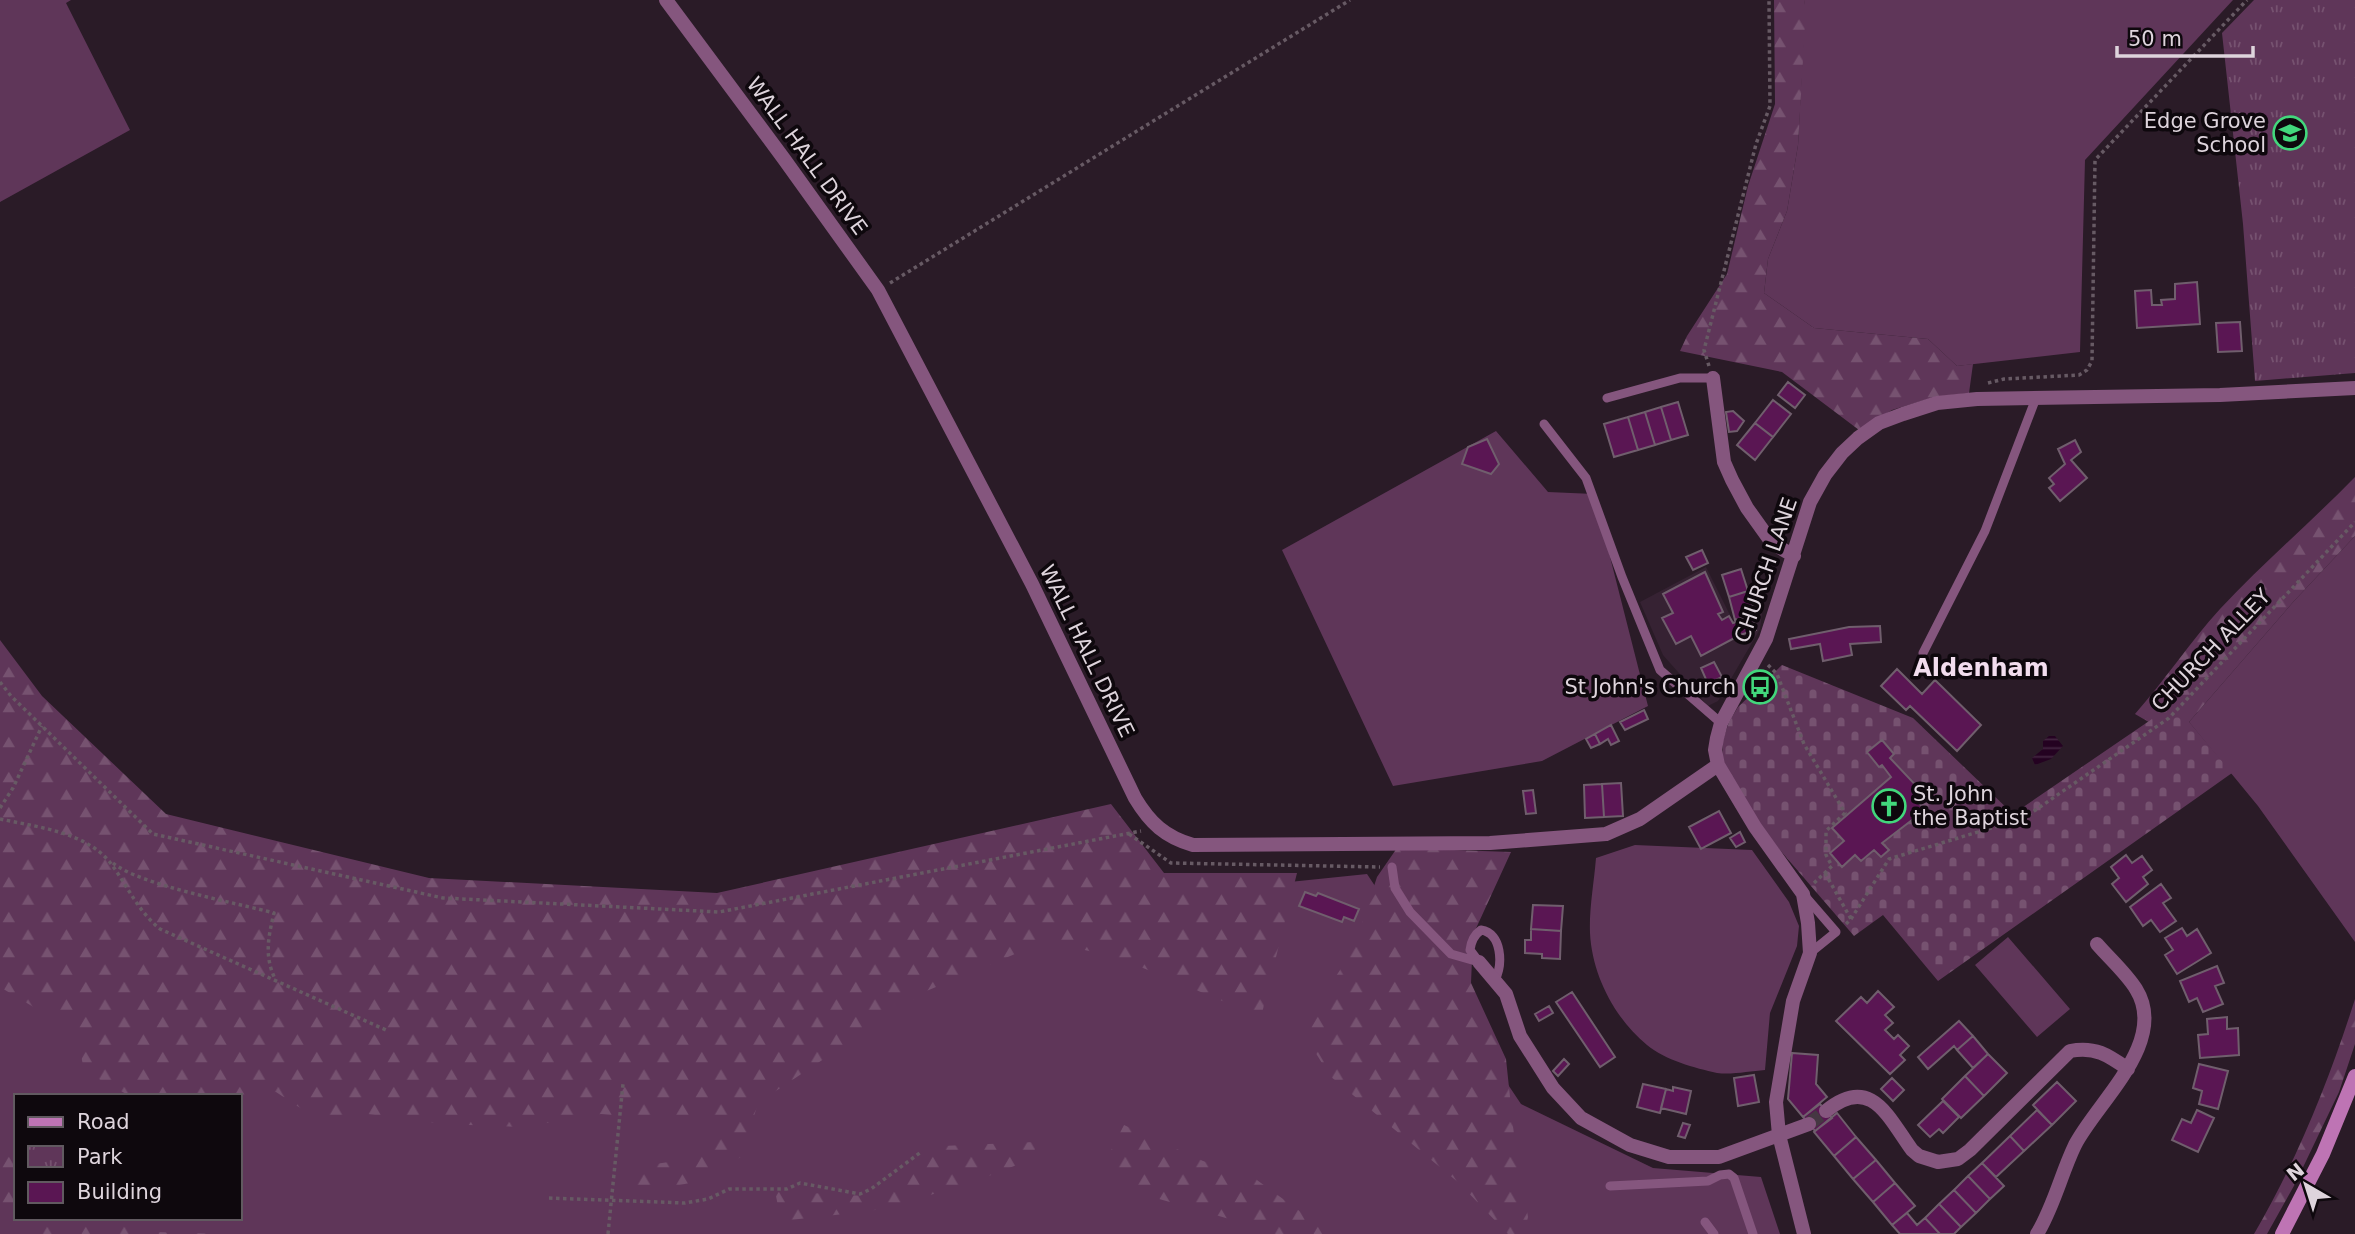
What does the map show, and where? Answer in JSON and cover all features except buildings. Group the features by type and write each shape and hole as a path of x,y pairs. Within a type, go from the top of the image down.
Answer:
{"main road":[{"path":"2282,1234 2323,1154 2355,1076"}],"street":[{"name":"WALL HALL DRIVE","path":"666,0 878,290 1032,584 1135,797 1156,827 1171,838 1193,845 1490,843 1606,834 1640,819 1718,765"},
{"path":"1713,378 1724,462 1732,481 1772,543 1794,556"},
{"name":"CHURCH LANE","path":"1718,765 1715,750 1721,723 1759,656 1815,493 1842,453 1879,423 1937,403 1977,399 2220,395 2355,388"},
{"path":"1718,765 1755,827 1803,894 1810,953 1793,1001 1776,1102 1779,1135 1804,1234"},
{"path":"2037,1234 2049,1214 2076,1145 2127,1069 2146,1028 2137,991 2098,944"},
{"path":"1479,962 1506,994 1520,1036 1553,1088 1581,1118 1630,1145 1669,1157 1719,1157 1809,1124"},
{"path":"1826,1111 1844,1098 1864,1096 1879,1105 1919,1156 1928,1160 1949,1162 1970,1150 2070,1051 2096,1049 2127,1069"}],"lane":[{"path":"1607,398 1680,378 1713,378"},
{"path":"1923,653 1984,531 2036,398"},
{"path":"1545,424 1586,478 1660,670 1721,723"},
{"path":"1392,867 1395,888 1410,912 1451,954 1479,962"},
{"path":"1803,894 1836,932 1810,953"},
{"path":"1479,962 1470,950 1471,944 1481,930 1489,931 1498,944 1499,971 1495,980"},
{"path":"1719,1157 1720,1175"},
{"path":"1609,1186 1708,1181 1729,1174 1734,1178 1754,1234"},
{"path":"1706,1222 1714,1234"}],"path":[{"path":"878,290 1350,0"},
{"path":"1713,378 1704,350 1756,144 1770,106 1769,0"},
{"path":"1977,399 1984,386 1992,381 2079,375 2087,370 2092,361 2095,160 2247,0"},
{"name":"CHURCH ALLEY","path":"1836,932 1851,919 1889,859 2024,818 2169,718 2355,523"},
{"path":"1759,656 1777,674 1804,744 1845,813 1826,831 1826,855 1832,866 1803,894"},
{"path":"0,682 10,696 153,834 443,898 719,912 1156,827"},
{"path":"0,808 13,788 42,726"},
{"path":"0,819 62,832 104,854 121,869 140,876 274,913 267,941 267,954 276,981"},
{"path":"104,854 147,918 160,929 386,1030"},
{"path":"1825,873 1851,919"},
{"path":"608,1234 623,1084"},
{"path":"549,1198 685,1203 708,1199 729,1189 787,1189 800,1183 860,1194 871,1189 921,1152"}],"shaded area":[{"path":"1706,567 1733,621 1762,613 1760,629 1718,701 1708,706 1663,655 1640,602"},
{"path":"2049,736 2055,736 2063,746 2051,759 2035,765 2032,758 2043,749 2043,741"}],"green space":[{"path":"0,0 71,0 66,3 130,130 0,202"},
{"path":"1774,0 1804,0 1806,10 1798,145 1787,211 1768,259 1764,293 1814,328 1928,339 1957,366 1973,364 1969,393 1934,397 1892,410 1859,430 1782,372 1680,351 1727,274 1748,186 1775,104"},
{"path":"1804,0 2233,0 2085,160 2080,352 1957,366 1928,339 1814,328 1764,293 1768,259 1787,211 1798,145"},
{"name":"Edge Grove School","path":"2254,0 2355,0 2355,373 2255,381 2243,224 2222,33"},
{"path":"1496,431 1548,492 1594,494 1648,706 1542,761 1393,786 1282,550"},
{"path":"2355,477 2355,536 2294,601 2189,722 2171,735 2135,714 2220,609"},
{"path":"2355,536 2355,942 2258,806 2189,722 2294,601"},
{"path":"0,640 42,696 166,814 429,878 717,893 1111,804 1164,873 1297,873 1261,1017 1119,958 1046,941 924,992 758,1103 742,1156 711,1179 632,1194 630,1178 634,1167 690,1159 710,1149 711,1118 658,1120 601,1114 523,1127 443,1124 360,1113 320,1121 276,1092 242,1095 126,1094 84,1071 77,1033 0,987"},
{"path":"1782,665 1913,718 2013,814 2174,704 2232,773 1938,981 1883,915 1854,936 1760,827 1722,761 1723,740 1738,707"},
{"path":"0,721 133,848 741,938 1367,874 1521,1104 1653,1168 1761,1177 1780,1234 0,1234"},
{"path":"1635,845 1752,850 1789,902 1799,926 1797,946 1770,1013 1765,1070 1717,1073 1671,1059 1647,1045 1615,1009 1600,980 1592,949 1590,915 1596,858"},
{"path":"1397,848 1511,852 1473,935 1471,983 1506,1059 1514,1135 1528,1217 1524,1234 1508,1234 1459,1183 1330,1076 1304,1034 1327,990 1353,950 1377,877"},
{"path":"2008,937 2070,1009 2037,1037 1975,965"},
{"path":"2355,999 2355,1044 2339,1092 2295,1184 2267,1234 2254,1234 2311,1120"},
{"path":"1124,1125 1203,1161 1250,1175 1331,1234 1260,1234 1247,1224 1117,1187 1106,1160"},
{"path":"1035,1142 1035,1158 963,1186 871,1211 781,1221 775,1191 865,1196 942,1146"},
{"path":"0,1152 14,1156 14,1220 130,1220 154,1232 222,1234 23,1234 0,1222"}],"tunnel":[{"path":"1809,1124 1826,1111"}],"place":[{"name":"Edge Grove School","path":"2290,133"},
{"name":"St John's Church","path":"1760,687"},
{"name":"St. John the Baptist","path":"1889,806"}],"district":[{"name":"Aldenham","path":"1981,668"}]}
